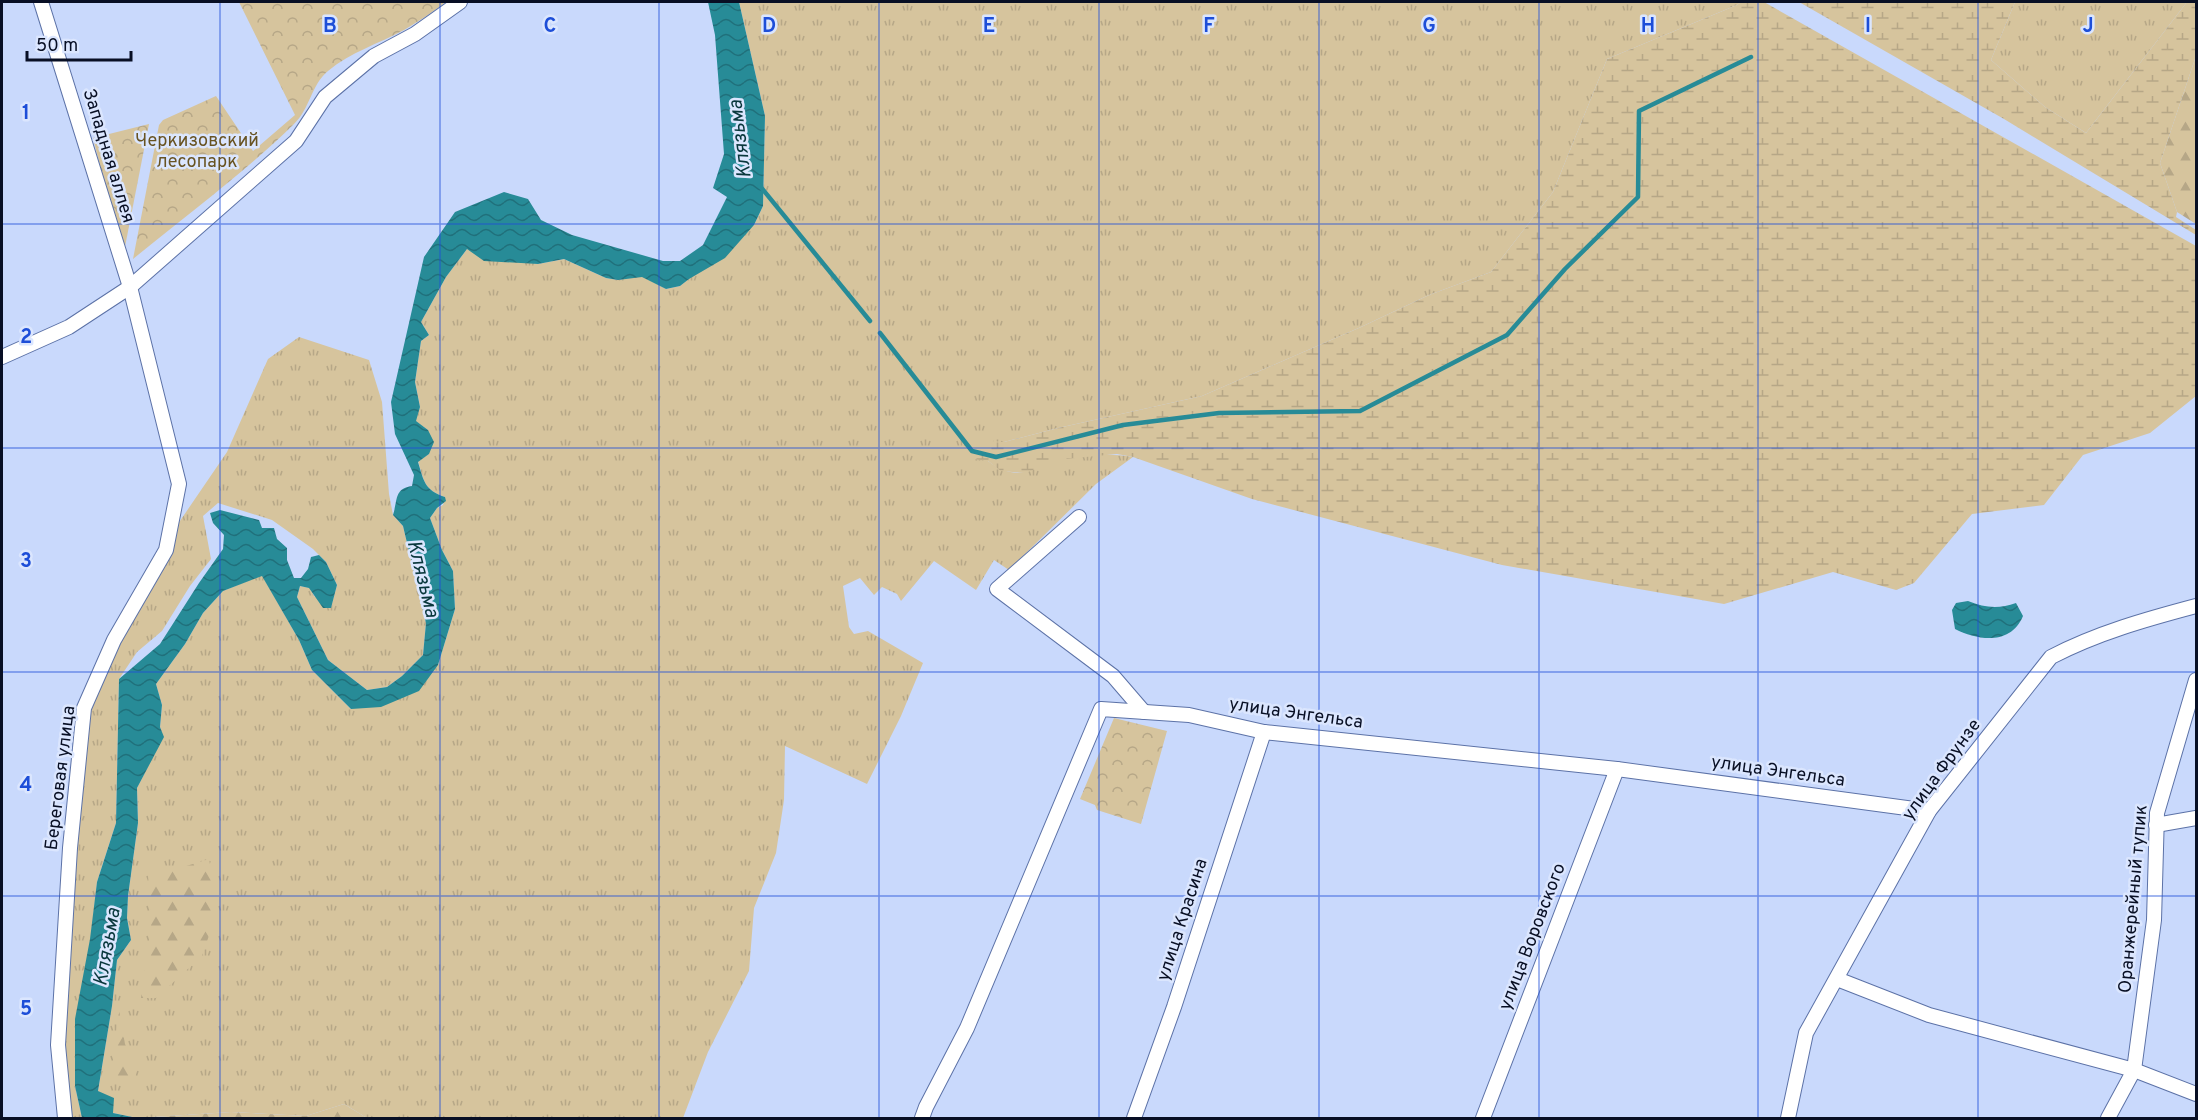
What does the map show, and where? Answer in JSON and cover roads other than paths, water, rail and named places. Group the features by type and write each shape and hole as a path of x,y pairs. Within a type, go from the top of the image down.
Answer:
{"street":[{"name":"Западная аллея","path":"41,2 130,287"},
{"path":"2,357 69,327 130,287 296,141 325,97 374,56 415,34 460,2"},
{"name":"Береговая улица","path":"65,1119 58,1044 70,848 84,708 114,640 166,550 179,484 130,287"},
{"path":"1079,517 997,589 1113,676 1144,712"},
{"name":"улица Фрунзе","path":"1788,1119 1806,1033 1929,811 2052,657 2085,641 2150,618 2196,606"},
{"name":"Оранжерейный тупик","path":"2108,1119 2134,1070 2154,920 2157,813 2196,680"},
{"name":"улица Энгельса","path":"922,1119 967,1028 1101,709 1189,715 1264,732 1617,769 1929,811"},
{"name":"улица Красина","path":"1134,1119 1174,1007 1264,732"},
{"name":"улица Воровского","path":"1483,1119 1617,769"},
{"path":"2156,825 2196,818"},
{"path":"1837,979 1929,1015 2134,1070 2196,1094"}],"water":[{"name":"Клязьма","path":"708,2 739,2 765,116 763,206 754,225 725,258 680,286 666,289 642,277 618,280 606,278 564,259 538,264 484,261 467,249 446,277 421,322 429,335 421,341 415,382 420,407 416,421 428,430 434,442 429,454 418,462 429,488 445,497 446,501 430,518 453,571 455,609 438,665 419,691 381,707 351,709 312,670 299,640 262,576 223,591 203,613 185,644 156,684 162,705 160,727 164,737 137,788 138,823 127,918 131,940 117,960 98,1091 114,1098 113,1113 137,1118 82,1118 75,1086 75,1019 90,939 97,882 116,823 119,679 160,644 223,549 224,535 213,523 210,513 220,510 259,520 262,528 274,528 277,539 287,548 287,560 294,578 301,578 308,569 311,557 319,555 326,562 337,585 331,608 323,608 309,588 300,586 297,597 328,660 367,690 387,687 423,655 426,623 403,526 393,515 399,492 412,486 414,475 395,434 391,402 424,257 455,212 504,192 528,199 541,220 572,235 663,261 680,261 703,245 727,197 713,188 724,154 715,35"},
{"path":"1968,601 1992,607 2016,603 2023,616 2011,632 2003,636 1984,638 1974,636 1955,629 1952,610 1956,603"}],"waterway":[{"path":"880,333 972,451 996,457 1123,425 1219,413 1360,411 1507,335 1565,269 1638,197 1639,111 1751,57"},
{"name":"Клязьма","path":"760,186 870,321"}],"park label":[{"name":"Черкизовский лесопарк","path":"197,151"}]}
